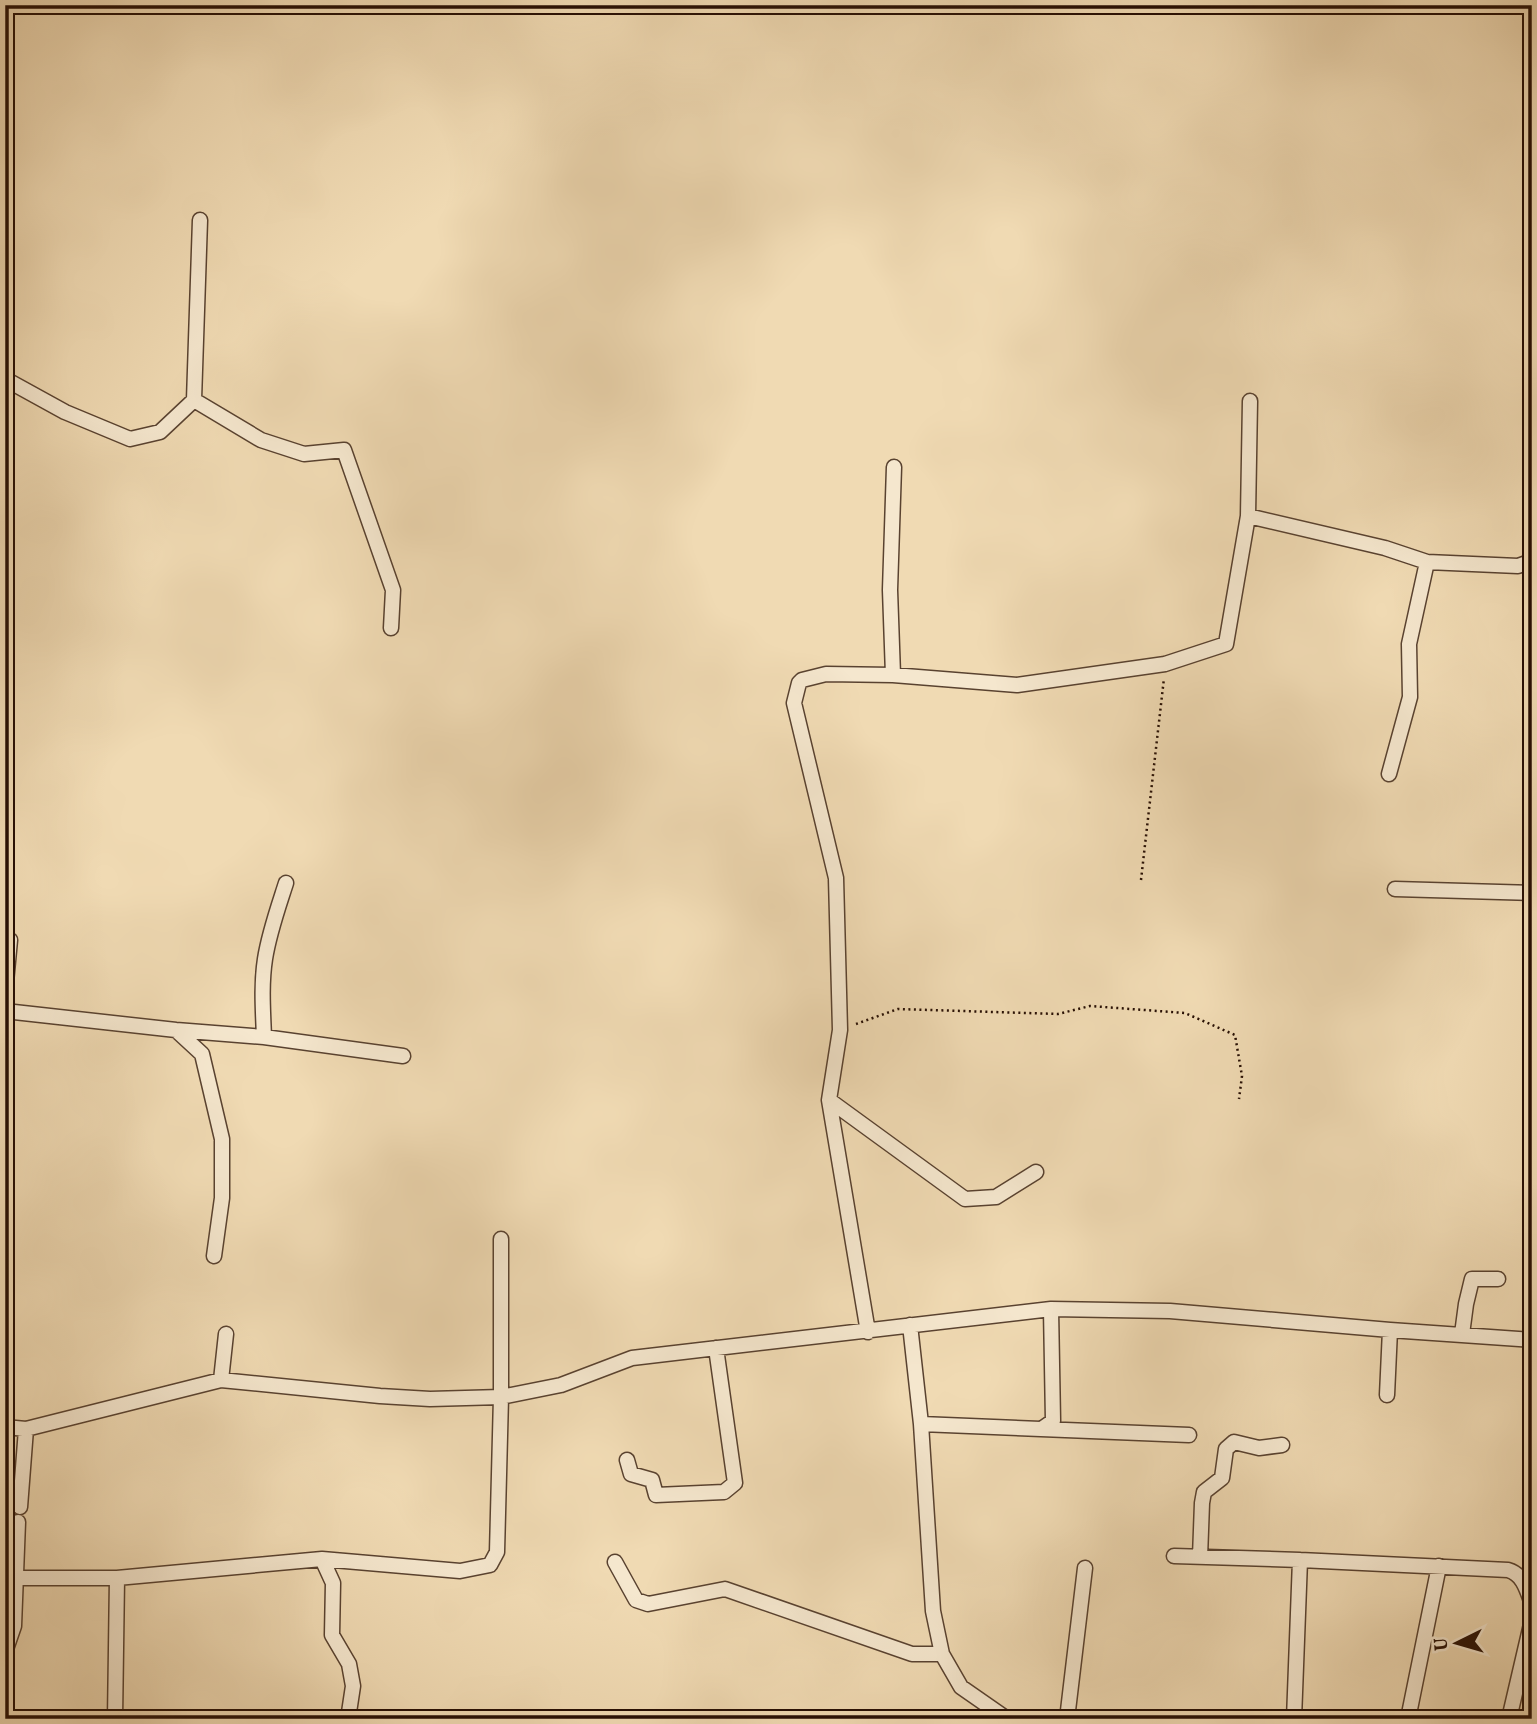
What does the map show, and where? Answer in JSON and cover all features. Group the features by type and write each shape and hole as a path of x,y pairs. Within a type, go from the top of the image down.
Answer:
{"street":[{"path":"5,379 65,412 130,439 160,432 194,400 200,220"},
{"path":"194,400 261,440 304,454 344,450 393,590 391,628"},
{"path":"868,1332 830,1100 840,1030 836,878 794,703 799,683 826,674 893,675 1017,685 1165,664 1226,644 1248,516 1250,401"},
{"path":"893,675 890,590 894,467"},
{"path":"1248,516 1385,548 1427,562 1518,566 1532,561"},
{"path":"1389,774 1409,697 1409,644 1427,562"},
{"path":"264,1037 265,958 286,883"},
{"path":"1395,889 1532,893"},
{"path":"5,993 10,940"},
{"path":"5,1011 264,1037 402,1056"},
{"path":"176,1030 202,1054 222,1139 222,1198 214,1256"},
{"path":"830,1100 965,1199 996,1197 1036,1172"},
{"path":"10,1578 117,1578 322,1559 460,1571 490,1565 497,1552 501,1240"},
{"path":"1462,1334 1472,1279 1499,1279"},
{"path":"5,1427 26,1429 221,1380 380,1396 430,1399 500,1397 561,1385 632,1358 1051,1309 1170,1311 1532,1339"},
{"path":"1043,1428 1053,1421 1051,1309"},
{"path":"910,1325 933,1611 942,1654 961,1687 1007,1719"},
{"path":"1387,1395 1390,1330"},
{"path":"221,1380 226,1334"},
{"path":"627,1460 631,1474 652,1480 656,1495 724,1492 735,1483 716,1348"},
{"path":"920,1424 1189,1435"},
{"path":"5,1652 14,1626 10,1578 19,1514 26,1429"},
{"path":"1200,1557 1204,1492 1222,1478 1226,1449 1234,1442 1259,1448 1282,1445"},
{"path":"1174,1556 1508,1570 1516,1572 1524,1583 1532,1604"},
{"path":"322,1559 333,1583 332,1635 349,1664 354,1686 348,1719"},
{"path":"1294,1719 1300,1560"},
{"path":"615,1562 636,1600 648,1604 725,1589 912,1654 942,1654"},
{"path":"1408,1719 1439,1566"},
{"path":"1068,1719 1085,1568"},
{"path":"115,1719 117,1578"},
{"path":"1509,1719 1532,1620"}],"path":[{"path":"1141,880 1165,664"},
{"path":"840,1030 898,1009 1058,1014 1090,1006 1185,1013 1235,1035 1242,1076 1239,1099"}]}
